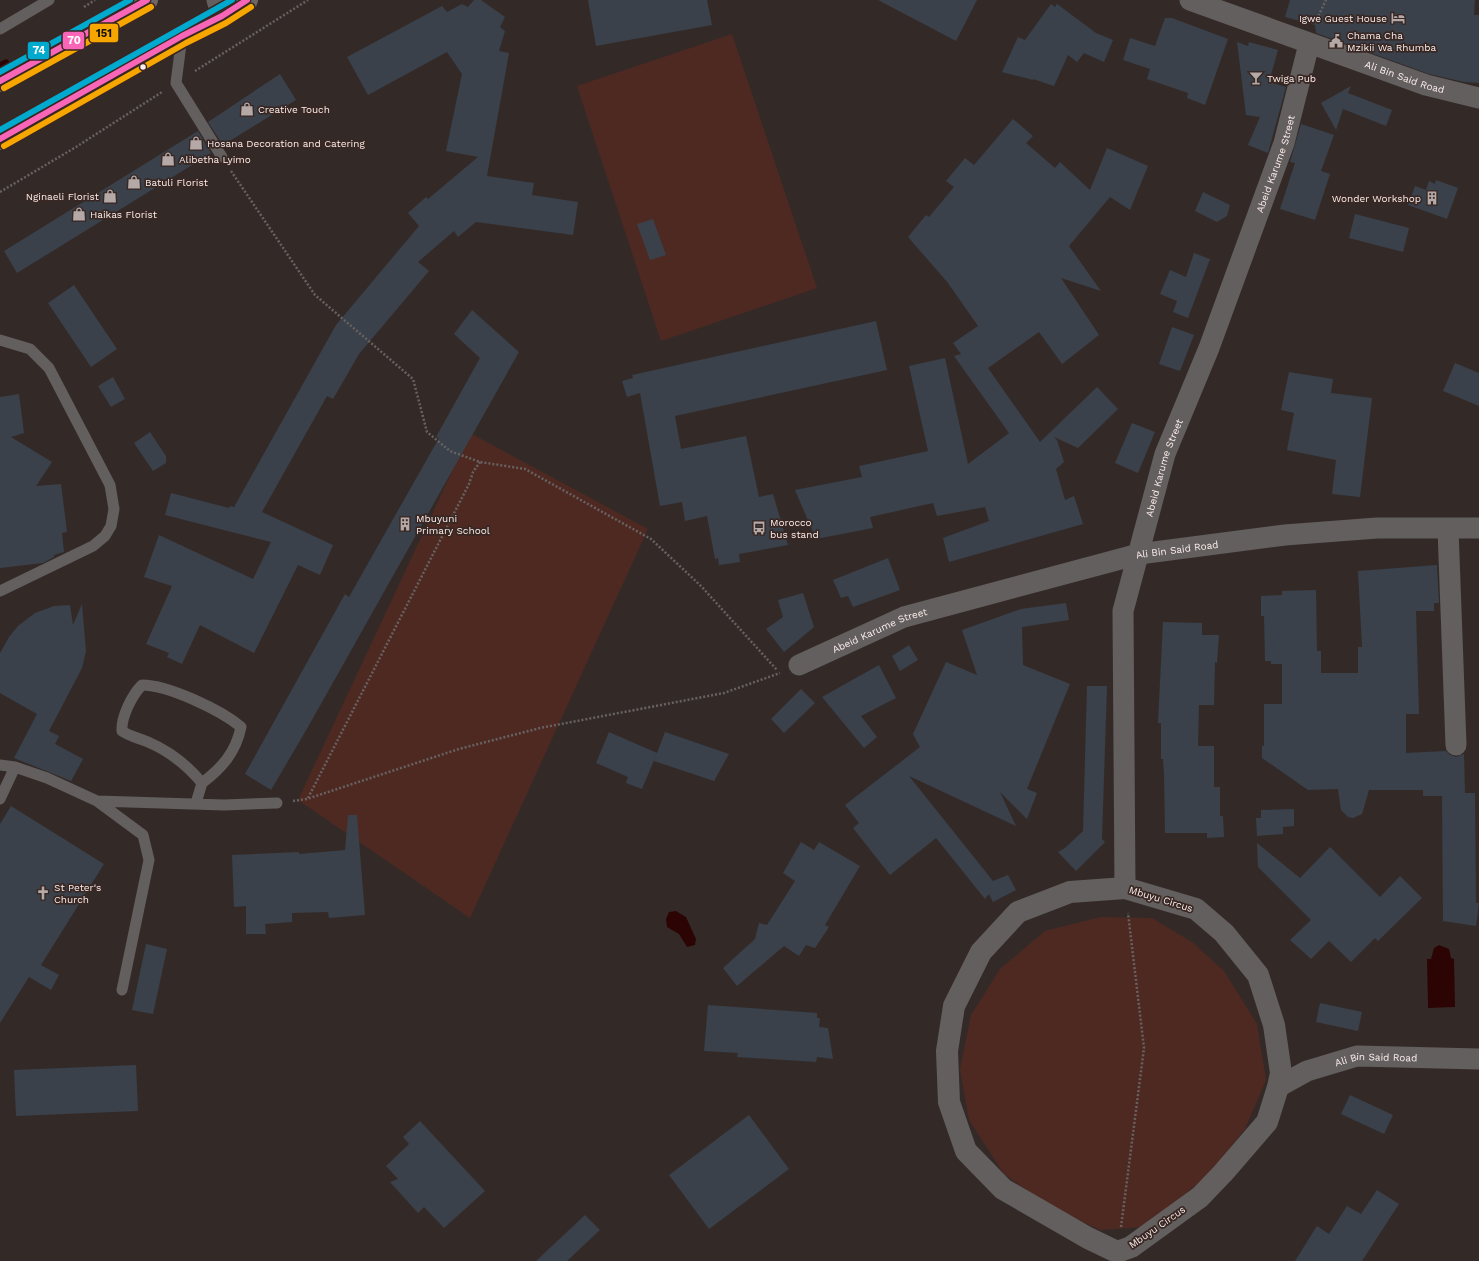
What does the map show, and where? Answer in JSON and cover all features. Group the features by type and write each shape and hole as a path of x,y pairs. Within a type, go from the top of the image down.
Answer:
{"highway":[{"path":"0,81 147,0"},
{"path":"0,139 182,36 220,8 247,0"}],"street":[{"name":"Ali Bin Said Road","path":"1190,0 1426,85 1479,98"},
{"name":"Abeid Karume Street","path":"799,666 904,617 1139,554 1165,454 1209,348 1284,143 1309,44"},
{"name":"Ali Bin Said Road","path":"1125,888 1123,611 1139,554 1285,535 1377,528 1479,528"},
{"path":"1448,529 1456,745"},
{"name":"Mbuyu Circus","path":"1125,888 1196,909 1224,933 1258,975 1274,1025 1281,1073 1267,1122 1200,1198 1117,1256 1003,1189 966,1151 949,1102 947,1051 954,1006 981,952 1018,912 1070,892 1125,888"},
{"name":"Ali Bin Said Road","path":"1278,1087 1307,1071 1357,1056 1479,1059"}],"lane":[{"path":"0,29 50,0"},
{"path":"182,36 176,83 222,157"},
{"path":"0,340 30,349 49,368 110,485 114,509 110,526 105,536 93,546 0,591"},
{"path":"196,803 202,783 224,764 238,739 240,727 221,714 191,699 169,690 142,684 137,690 122,724 122,731 129,736 148,742 172,756 190,768 202,783"},
{"path":"0,765 15,767 47,778 97,801 143,835 148,860 122,990"},
{"path":"0,799 15,767"},
{"path":"97,801 224,805 277,803"}],"path":[{"path":"0,192 76,147 308,0"},
{"path":"222,157 314,295 413,379 427,432 450,451 480,462 525,469 651,539 701,586 780,673"},
{"path":"307,799 469,484 473,472 480,462"},
{"path":"277,803 307,799 459,749 540,728 724,693 799,666"},
{"path":"1117,1256 1144,1048 1125,888"}],"shaded area":[{"path":"732,34 817,288 661,341 577,86"},
{"path":"470,433 648,529 470,918 298,800"},
{"path":"676,911 686,917 696,939 695,945 687,947 679,934 667,927 666,919 669,912"},
{"path":"1101,917 1152,918 1192,942 1224,971 1257,1024 1266,1080 1245,1129 1205,1178 1143,1227 1100,1230 1051,1207 1004,1174 969,1120 960,1069 971,1015 1000,969 1045,931"},
{"path":"1439,945 1449,949 1451,958 1454,959 1455,1007 1428,1008 1427,959 1431,959 1434,948"}],"building":[{"path":"474,0 481,0 505,17 500,27 505,31 499,51 509,53 487,176 534,183 532,195 578,202 573,235 476,222 458,237 454,231 418,262 429,271 359,354 333,399 327,396 262,512 333,545 320,575 298,565 254,653 200,625 182,664 167,657 169,653 146,644 172,586 144,577 159,535 253,579 271,542 165,515 171,493 229,508 230,506 234,507 336,325 419,226 408,213 426,197 428,199 478,157 446,151 462,74 447,52 368,95 347,57 442,6 447,12 462,4 468,7"},
{"path":"588,0 707,0 712,25 596,46"},
{"path":"878,0 977,0 956,41"},
{"path":"1290,0 1475,0 1474,15 1479,15 1479,83 1464,82 1429,74 1316,33 1315,25 1285,17"},
{"path":"1051,4 1055,7 1057,4 1096,33 1113,40 1104,62 1084,53 1077,62 1068,55 1054,86 1033,79 1002,72 1018,37 1025,40"},
{"path":"1165,18 1172,18 1228,39 1205,105 1187,98 1188,93 1147,79 1150,69 1123,60 1130,38 1155,46"},
{"name":"Twiga Pub","path":"1237,42 1248,46 1249,42 1278,50 1269,82 1286,87 1268,153 1248,145 1260,117 1246,115"},
{"path":"280,74 296,100 223,145 208,122"},
{"path":"1351,86 1348,93 1392,110 1386,126 1343,109 1336,130 1321,103"},
{"path":"1013,119 1033,136 1026,143 1055,168 1060,162 1090,190 1107,148 1148,166 1130,210 1110,197 1069,246 1101,291 1061,278 1099,335 1062,364 1039,332 988,368 1040,442 1097,387 1118,409 1078,448 1054,437 1057,440 1064,462 1056,469 1065,500 1074,496 1083,524 949,562 943,538 989,521 985,507 937,516 933,503 870,517 873,528 816,539 795,490 862,477 859,466 928,451 909,366 945,358 968,464 1009,433 954,356 961,354 953,343 978,326 948,283 908,237 926,215 929,217 954,187 946,181 965,158 974,165"},
{"path":"1301,124 1334,135 1321,171 1330,174 1315,220 1280,209 1295,163 1290,162"},
{"path":"198,131 211,153 210,154 17,273 4,251"},
{"name":"Wonder Workshop","path":"1436,180 1458,188 1447,219 1408,205 1415,186 1426,190 1429,181 1435,184"},
{"path":"1203,192 1230,205 1227,216 1217,222 1195,211"},
{"path":"1355,214 1409,228 1403,252 1349,238"},
{"path":"653,219 666,255 650,260 637,224"},
{"path":"1194,253 1210,259 1188,318 1173,312 1177,301 1160,294 1170,270 1186,277"},
{"path":"74,285 117,349 91,367 48,303"},
{"path":"472,310 519,352 271,790 245,774 345,594 349,597 439,438 436,437 480,358 454,334"},
{"path":"876,321 887,370 675,416 681,449 746,436 759,497 773,494 788,545 739,554 740,562 719,565 718,558 715,559 707,516 685,521 682,502 660,506 640,393 627,397 622,381 633,378 632,375"},
{"path":"1172,327 1194,335 1180,371 1159,364"},
{"path":"1455,363 1479,373 1479,406 1443,391"},
{"path":"1289,372 1333,379 1331,393 1372,398 1360,497 1332,494 1336,460 1287,450 1294,413 1281,410"},
{"path":"113,377 125,399 111,407 98,386"},
{"path":"19,394 24,433 11,437 52,462 36,486 61,484 67,532 62,533 64,552 54,555 54,557 43,563 0,568 0,397"},
{"path":"1132,423 1155,432 1138,473 1115,463"},
{"path":"150,432 166,456 166,463 153,471 134,443"},
{"path":"888,558 900,590 853,607 848,596 841,598 833,580"},
{"path":"1437,565 1439,603 1434,603 1434,611 1416,611 1419,714 1406,714 1406,753 1446,751 1450,755 1456,757 1464,754 1465,793 1475,793 1476,903 1479,903 1476,926 1443,921 1442,796 1423,796 1423,790 1369,790 1362,814 1353,818 1348,817 1341,810 1338,789 1308,790 1262,758 1262,746 1264,746 1264,704 1282,704 1282,664 1271,664 1271,661 1265,661 1264,616 1261,616 1261,596 1282,595 1282,591 1316,590 1317,651 1321,651 1321,673 1358,673 1358,647 1362,647 1358,571"},
{"path":"803,593 814,627 784,652 766,629 783,617 778,600"},
{"path":"1066,603 1069,620 1022,627 1023,665 1070,684 1027,789 1037,793 1027,819 1000,792 1016,826 909,776 993,881 1008,875 1016,890 993,902 989,894 985,899 936,838 890,875 853,828 859,823 845,805 920,747 913,734 946,662 977,675 962,630 1021,609"},
{"path":"82,604 86,651 82,668 49,731 59,736 55,744 83,759 71,781 14,758 37,714 0,693 0,653 9,637 18,626 35,613 54,606 70,605 73,625"},
{"path":"1163,622 1202,623 1202,635 1219,635 1217,663 1215,662 1214,705 1199,705 1198,746 1214,746 1214,787 1220,787 1220,816 1223,816 1224,837 1207,838 1207,833 1165,833 1164,775 1163,759 1161,759 1161,723 1158,723"},
{"path":"909,645 918,660 900,671 892,656"},
{"path":"879,665 896,698 861,716 877,737 864,748 822,697"},
{"path":"1087,686 1107,686 1102,839 1105,842 1076,871 1058,852 1065,848 1083,831"},
{"path":"801,689 815,703 784,733 771,719"},
{"path":"609,732 657,753 642,789 626,783 628,777 596,763"},
{"path":"665,732 729,754 714,781 654,761"},
{"name":"St Peter's Church","path":"11,806 104,864 41,965 59,975 51,990 29,977 0,1023 0,824"},
{"path":"1294,809 1294,826 1283,827 1283,834 1257,836 1256,818 1261,818 1261,810"},
{"path":"348,815 357,815 365,915 329,918 328,912 292,913 292,922 265,924 266,934 246,934 246,906 234,907 232,855 299,852 299,854 345,850"},
{"path":"801,842 814,850 819,842 860,866 825,925 829,927 815,948 806,945 799,956 784,946 737,986 723,968 755,939 759,923 767,925 795,881 783,873"},
{"path":"1257,843 1300,878 1330,847 1380,897 1400,876 1422,898 1378,941 1375,938 1351,962 1329,941 1311,959 1290,940 1311,920 1258,867"},
{"path":"146,944 167,949 153,1014 132,1010"},
{"path":"1320,1003 1362,1012 1358,1031 1316,1022"},
{"path":"708,1005 817,1013 817,1018 820,1018 819,1027 828,1028 833,1059 817,1057 816,1062 737,1057 738,1053 704,1051"},
{"path":"136,1065 138,1111 16,1116 14,1070"},
{"path":"1350,1095 1393,1115 1384,1134 1341,1114"},
{"path":"749,1115 789,1169 709,1229 669,1175"},
{"path":"420,1121 485,1191 444,1228 424,1207 418,1213 390,1182 398,1179 386,1166 409,1144 403,1137"},
{"path":"1377,1190 1399,1204 1362,1261 1295,1261 1317,1226 1329,1234 1347,1206 1361,1214"},
{"path":"585,1215 600,1230 567,1261 536,1261"}],"waterway":[{"path":"0,66 6,63"}],"transit line":[{"name":"74","path":"0,72 130,0"},
{"name":"70","path":"0,81 147,0"},
{"name":"74","path":"0,130 232,0"},
{"name":"70","path":"0,139 182,36 222,16 247,0"},
{"name":"151","path":"4,88 151,7"},
{"name":"151","path":"4,146 186,43 226,23 251,7"}],"place":[{"name":"Igwe Guest House","path":"1398,18"},
{"name":"Chama Cha Mzikii Wa Rhumba","path":"1336,41"},
{"name":"Twiga Pub","path":"1256,78"},
{"name":"Creative Touch","path":"247,109"},
{"name":"Hosana Decoration and Catering","path":"196,143"},
{"name":"Alibetha Lyimo","path":"168,159"},
{"name":"Batuli Florist","path":"134,182"},
{"name":"Nginaeli Florist","path":"110,196"},
{"name":"Wonder Workshop","path":"1432,198"},
{"name":"Haikas Florist","path":"79,214"},
{"name":"Mbuyuni Primary School","path":"405,524"},
{"name":"Morocco bus stand","path":"759,528"},
{"name":"St Peter's Church","path":"43,893"}]}
